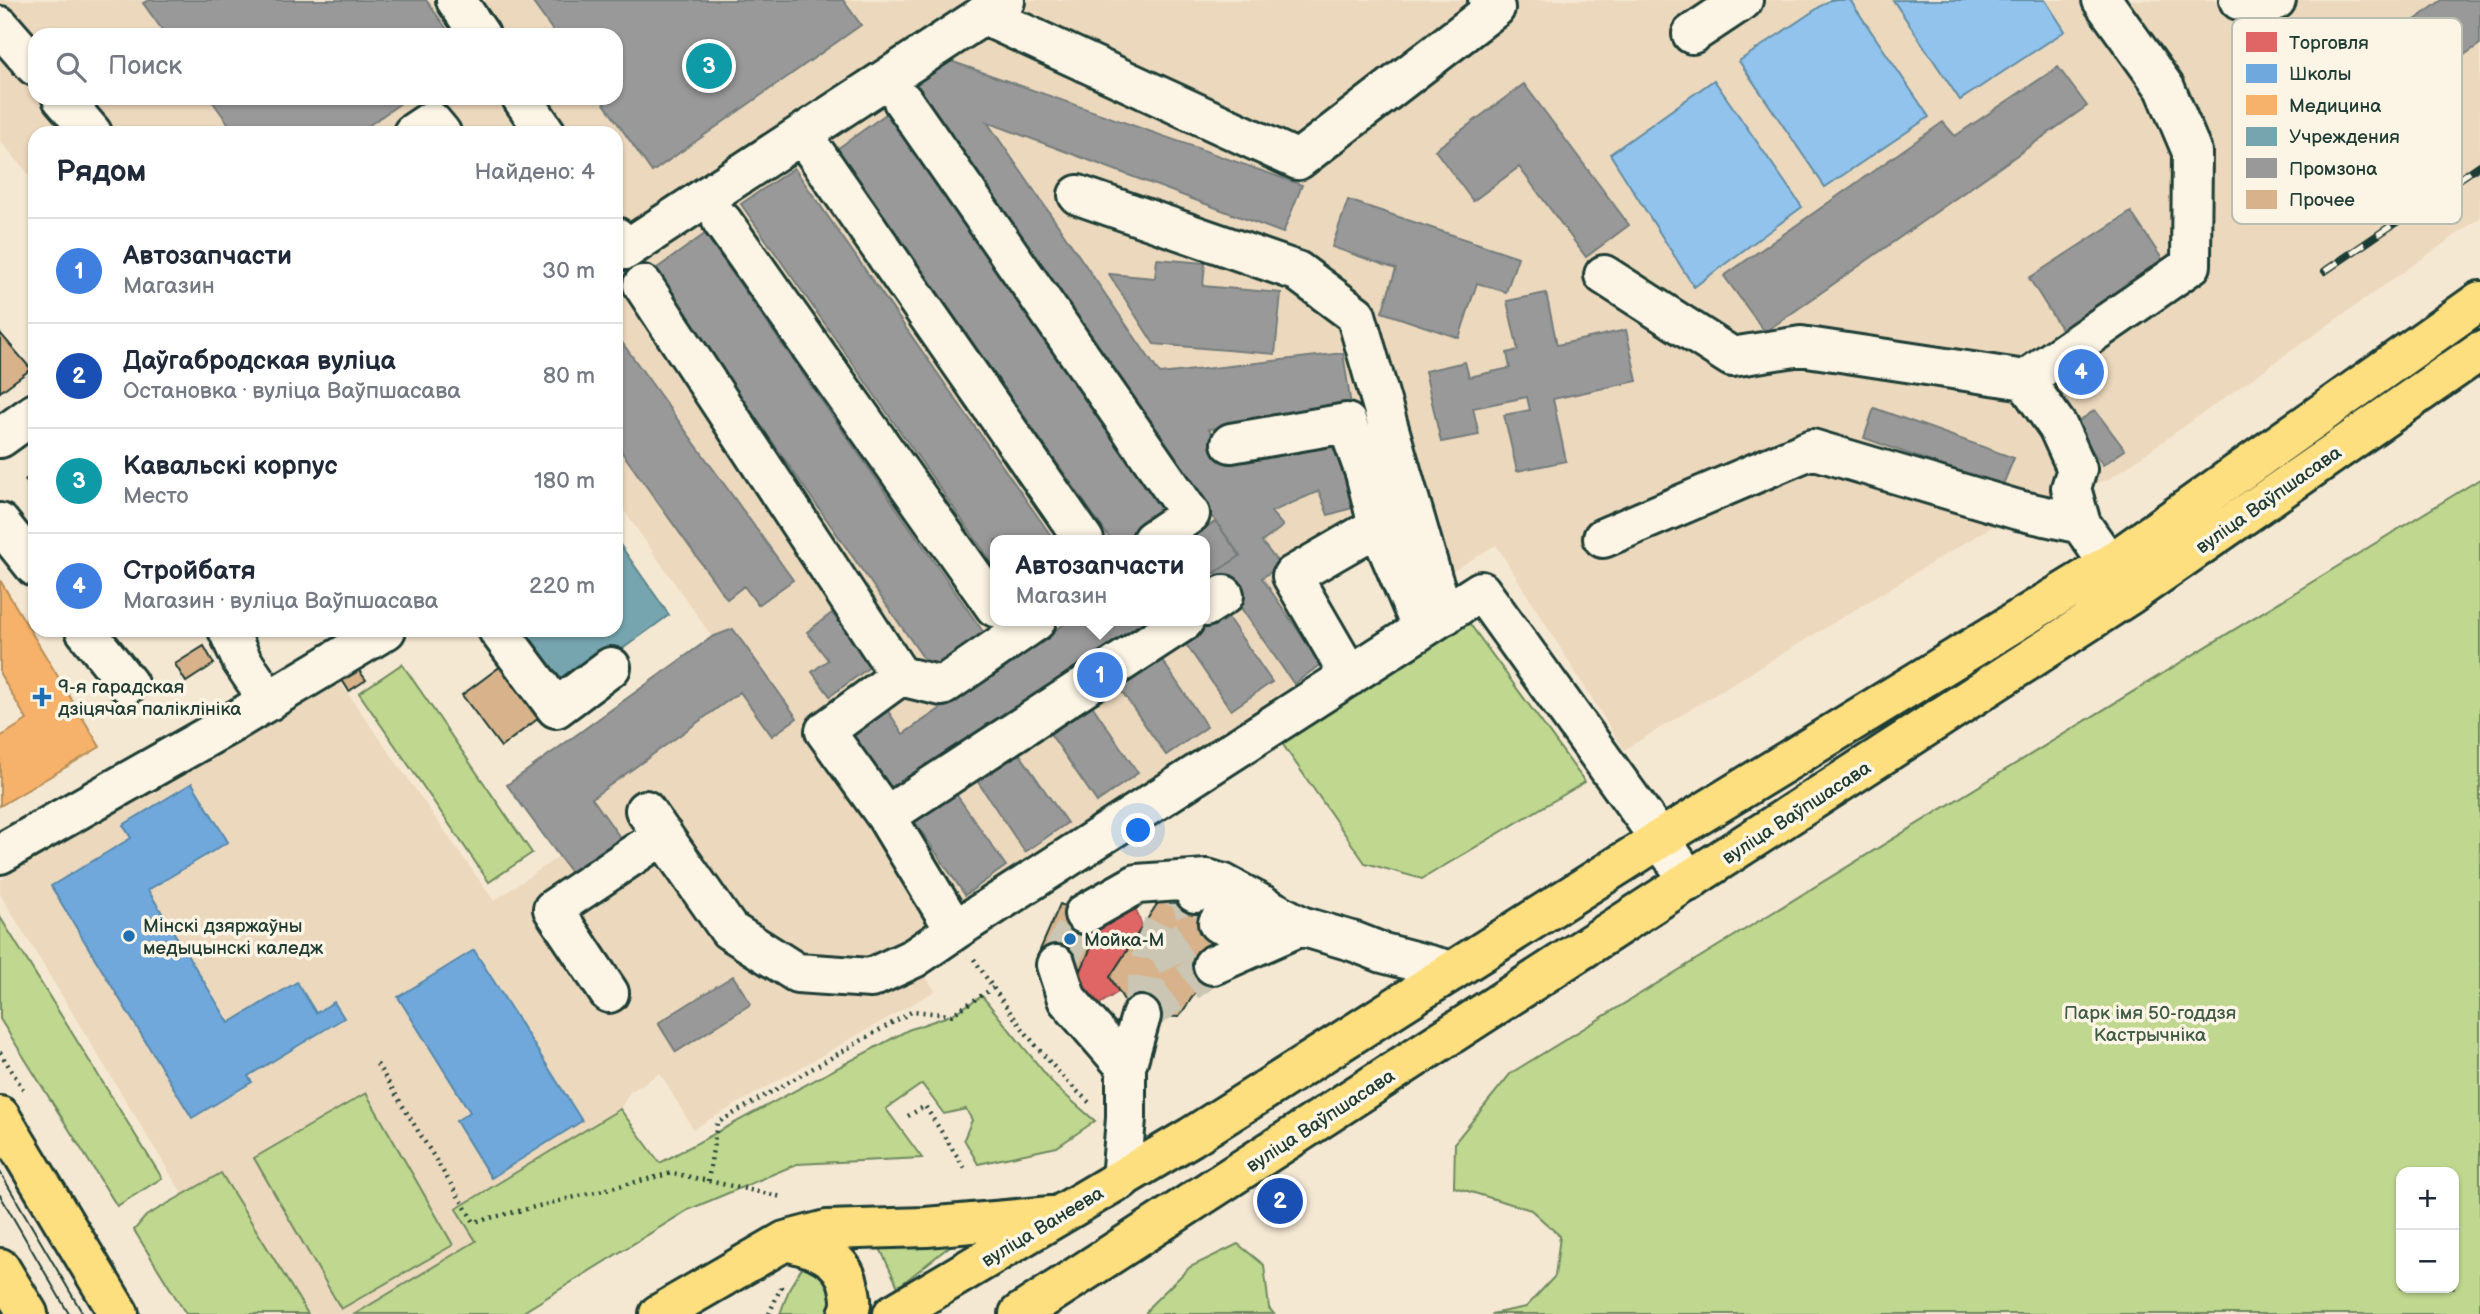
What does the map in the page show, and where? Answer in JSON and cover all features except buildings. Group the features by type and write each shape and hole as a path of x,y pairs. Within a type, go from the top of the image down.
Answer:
{"main road":[{"name":"вуліца Ваўпшасава","path":"1191,1137 1660,839 2108,565 2480,301"},
{"name":"вуліца Ваўпшасава","path":"1102,1259 2131,594 2480,351"},
{"path":"0,1116 118,1314"},
{"name":"вуліца Ванеева","path":"893,1314 1191,1137"},
{"path":"659,1314 785,1241 827,1230 926,1227 1063,1214"},
{"path":"785,1241 814,1248 838,1263 848,1278 851,1295 848,1314"},
{"path":"1019,1314 1102,1259"},
{"path":"1066,1314 1102,1259"},
{"path":"0,1268 28,1314"}],"lane":[{"path":"456,0 475,28"},
{"path":"623,247 625,250 995,8 1298,160 1495,8 1488,0"},
{"path":"1692,34 1743,0"},
{"path":"1604,275 1732,358 1801,346 2025,380 2191,265 2192,152 2165,88 2102,0"},
{"path":"2239,0 2268,4 2276,0"},
{"path":"0,26 28,58"},
{"path":"903,101 1190,514 1159,535"},
{"path":"68,105 86,126"},
{"path":"527,105 541,126"},
{"path":"802,134 1081,535"},
{"path":"1078,195 1297,271 1356,316 1433,581 1434,622"},
{"path":"722,222 990,589"},
{"path":"643,285 900,676 942,686 1008,626"},
{"path":"2025,380 2058,426 2077,468 2071,488 2081,524 2131,594"},
{"path":"0,438 28,418"},
{"path":"1231,443 1347,423 1365,473 1378,526 1434,622"},
{"path":"1603,538 1812,449 2018,510 2081,524"},
{"path":"0,523 28,558"},
{"path":"1350,676 1292,576 1378,526"},
{"path":"609,993 553,909 654,822 729,930 797,973 871,978 914,958 1480,591 1690,881"},
{"path":"886,817 1176,626"},
{"path":"91,637 128,684"},
{"path":"231,637 242,661 269,701"},
{"path":"0,854 269,701 374,637"},
{"path":"503,637 556,708 611,667"},
{"path":"900,676 825,731 886,817 955,930"},
{"path":"1084,914 1137,884 1208,879 1208,888 1263,905 1301,926 1383,953 1452,971"},
{"path":"1217,923 1263,905"},
{"path":"1213,965 1301,926"},
{"path":"1056,965 1067,999 1126,1067"},
{"path":"1121,1180 1126,1118 1126,1067 1141,1016"}],"path":[{"path":"708,1181 717,1123 914,1012 951,1015 993,988 1063,1079 1098,1110"},
{"path":"377,1063 474,1222 672,1174 782,1197"},
{"path":"908,1116 925,1106 967,1172"}],"shaded area":[{"path":"0,0 2480,0 2480,218 2108,480 2042,496 1624,750 1496,545 1443,577 1391,506 1280,577 1330,658 946,916 914,958 935,991 693,1129 660,1073 630,1092 620,1109 456,1208 477,1241 355,1314 308,1314 221,1174 183,1195 0,894 0,880 334,674 494,901 559,856 507,785 712,637 623,509 623,126 28,126 28,174 0,140"}],"green space":[{"name":"Парк імя 50-годдзя Кастрычніка","path":"2480,479 2480,1314 1491,1314 1526,1307 1555,1276 1560,1236 1531,1210 1454,1187 1455,1142 1511,1073"},
{"path":"1467,620 1585,782 1422,879 1365,863 1279,739"},
{"path":"402,664 532,853 489,882 359,693"},
{"path":"0,917 162,1178 117,1206 0,1019"},
{"path":"982,996 1056,1087 1095,1121 1057,1147 978,1164 964,1139 972,1120 966,1109 944,1114 922,1084 886,1109 922,1158 797,1164 688,1210 520,1314 355,1314 476,1241 456,1209 620,1109 660,1163 908,1030 951,1015"},
{"path":"366,1093 453,1245 341,1309 254,1158"},
{"path":"221,1173 308,1314 186,1314 134,1230 146,1216"},
{"path":"955,1242 898,1287 878,1244"},
{"path":"1238,1244 1264,1265 1269,1308 1274,1314 1145,1314 1190,1267"},
{"path":"803,1266 828,1281 838,1307 834,1314 780,1314 790,1287"}],"water":[{"path":"1830,0 1850,0 1929,117 1825,187 1739,61"},
{"path":"1893,0 2045,0 2065,31 1960,100"},
{"path":"1714,80 1802,207 1694,287 1610,154"}],"tunnel":[{"path":"1141,1016 1151,957 1171,900 1195,893"},
{"path":"1056,965 1084,914"},
{"path":"1151,957 1218,923"},
{"path":"1141,1016 1213,965"}],"tram line":[{"path":"0,1172 83,1314"},
{"path":"0,1195 69,1314"}],"railway":[{"path":"2462,177 2480,165"},
{"path":"2325,271 2394,224"}],"place":[{"name":"Кавальскі корпус","path":"709,66"},
{"name":"Стройбатя","path":"2081,372"},
{"name":"Автозапчасти","path":"1100,675"},
{"name":"9-я гарадская дзіцячая паліклініка","path":"42,697"},
{"name":"Мінскі дзяржаўны медыцынскі каледж","path":"129,936"},
{"name":"Мойка-М","path":"1070,939"},
{"name":"Даўгабродская вуліца","path":"1280,1201"}]}
